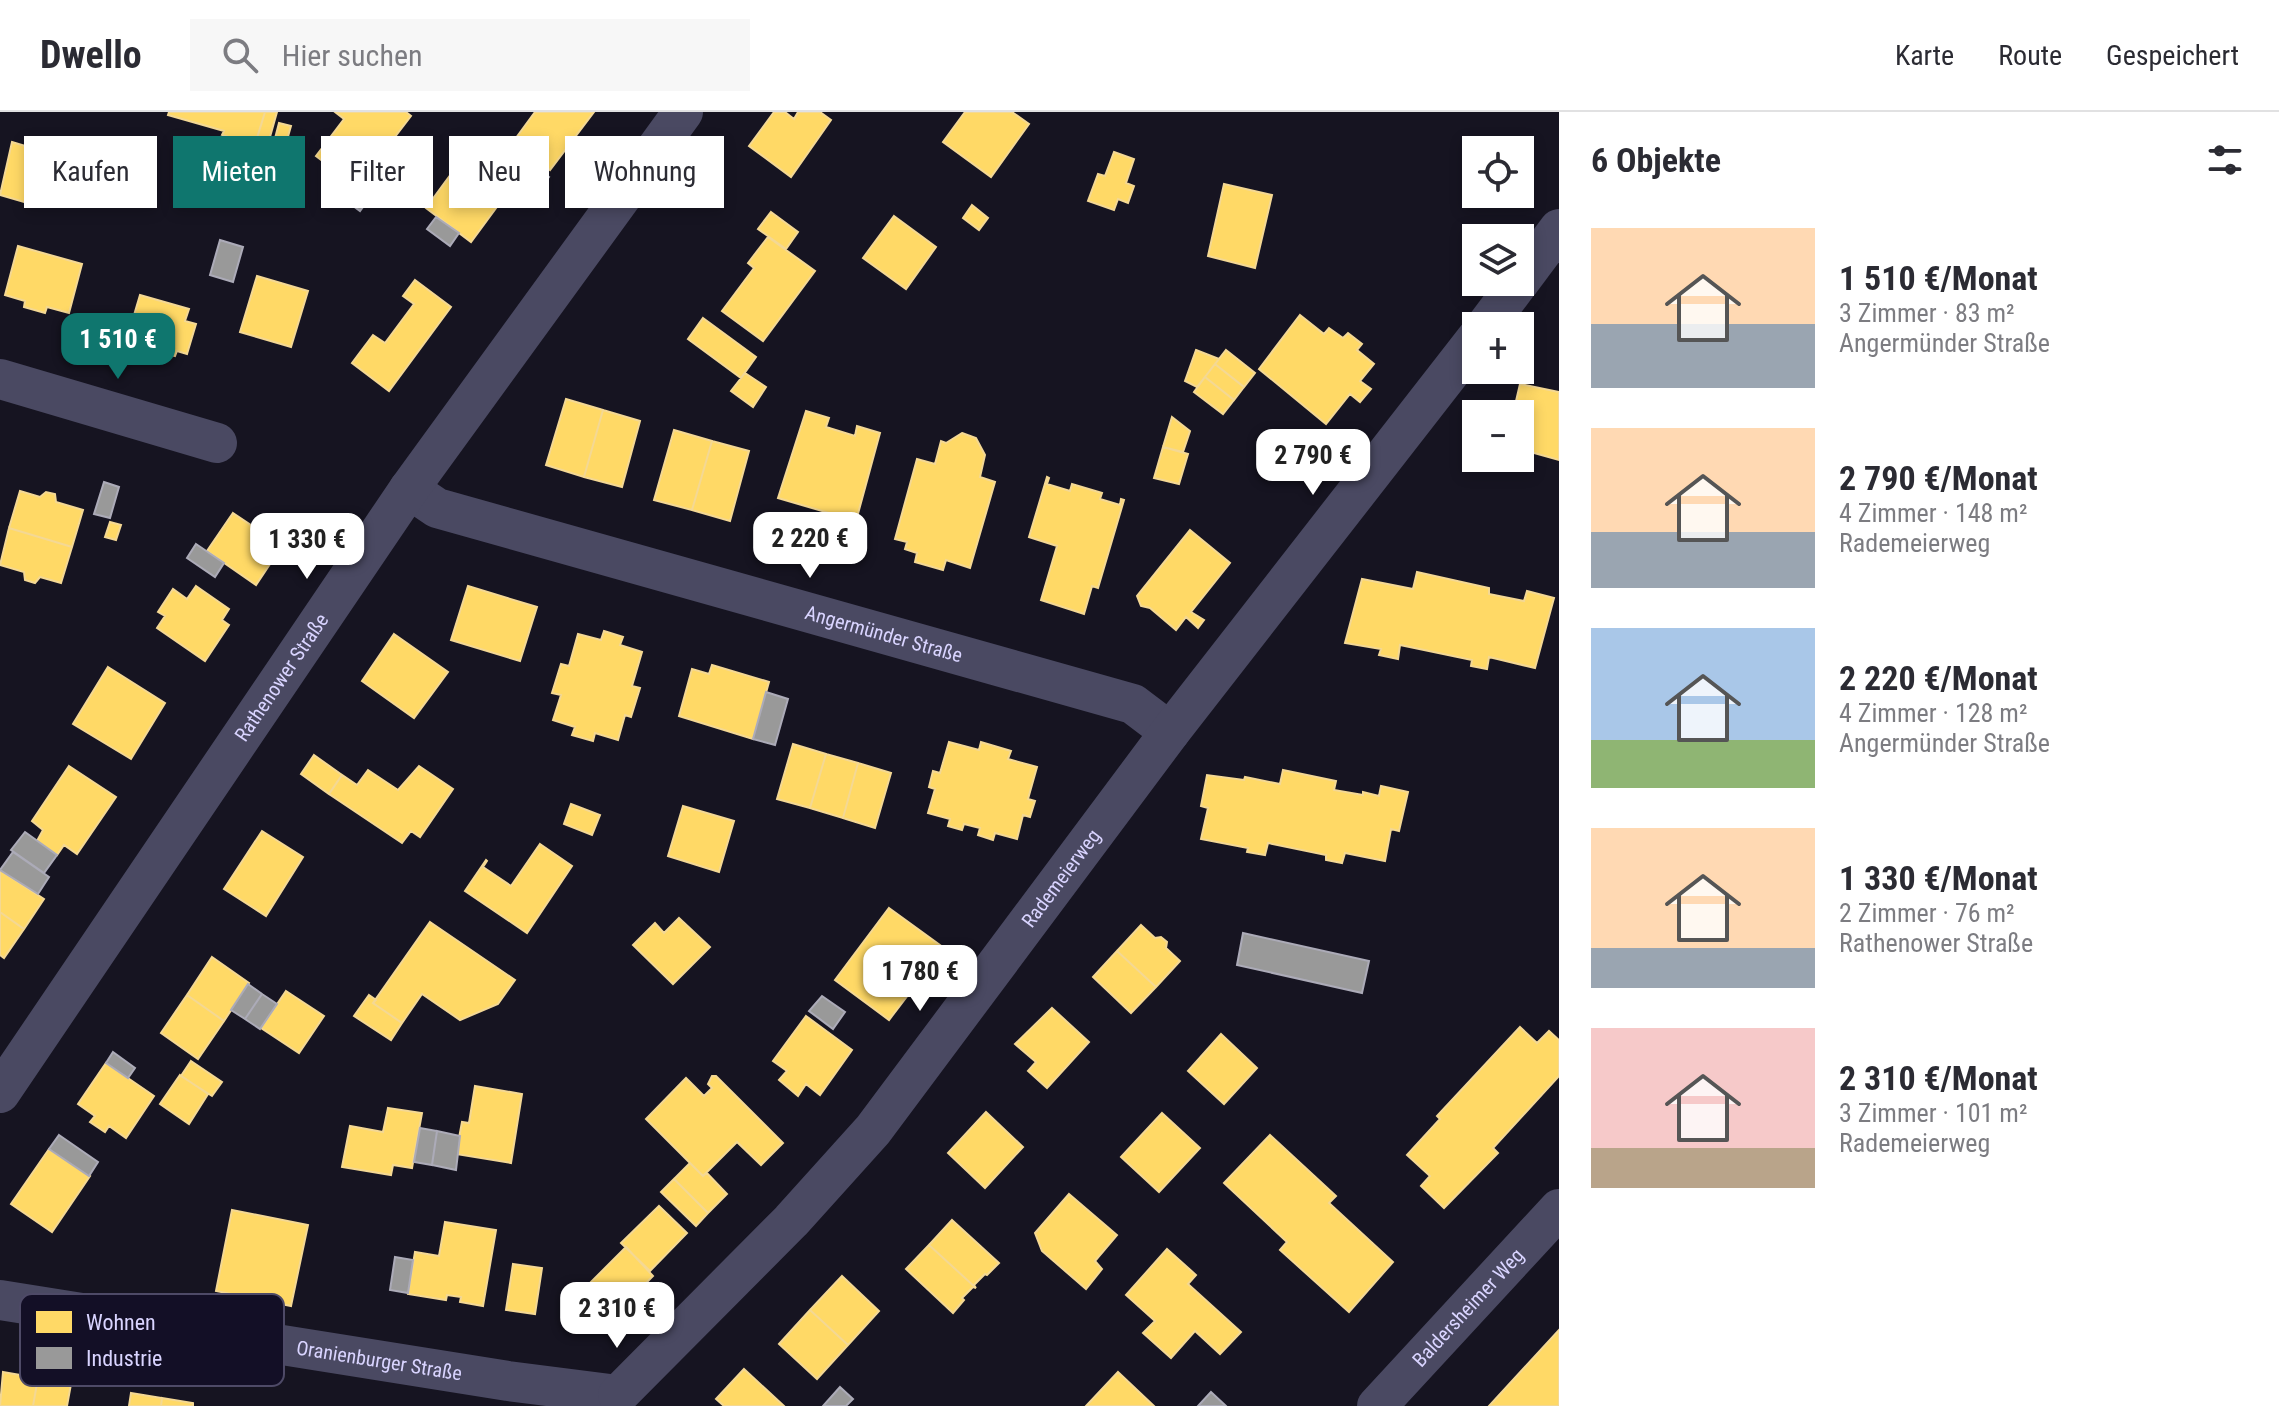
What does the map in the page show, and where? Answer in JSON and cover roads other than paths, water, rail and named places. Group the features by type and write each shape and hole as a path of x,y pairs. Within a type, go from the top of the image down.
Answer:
{"street":[{"name":"Rathenower Straße","path":"0,1093 409,489 683,112"},
{"path":"1534,262 1559,229"},
{"path":"1497,312 1509,296"},
{"name":"Rademeierweg","path":"624,1400 873,1130 1170,732 1462,357"},
{"path":"0,379 217,443"},
{"name":"Angermünder Straße","path":"409,489 437,508 1133,704 1170,732"},
{"name":"Baldersheimer Weg","path":"1377,1406 1559,1209"},
{"name":"Oranienburger Straße","path":"0,1300 20,1303"},
{"name":"Oranienburger Straße","path":"284,1346 624,1400"}]}
